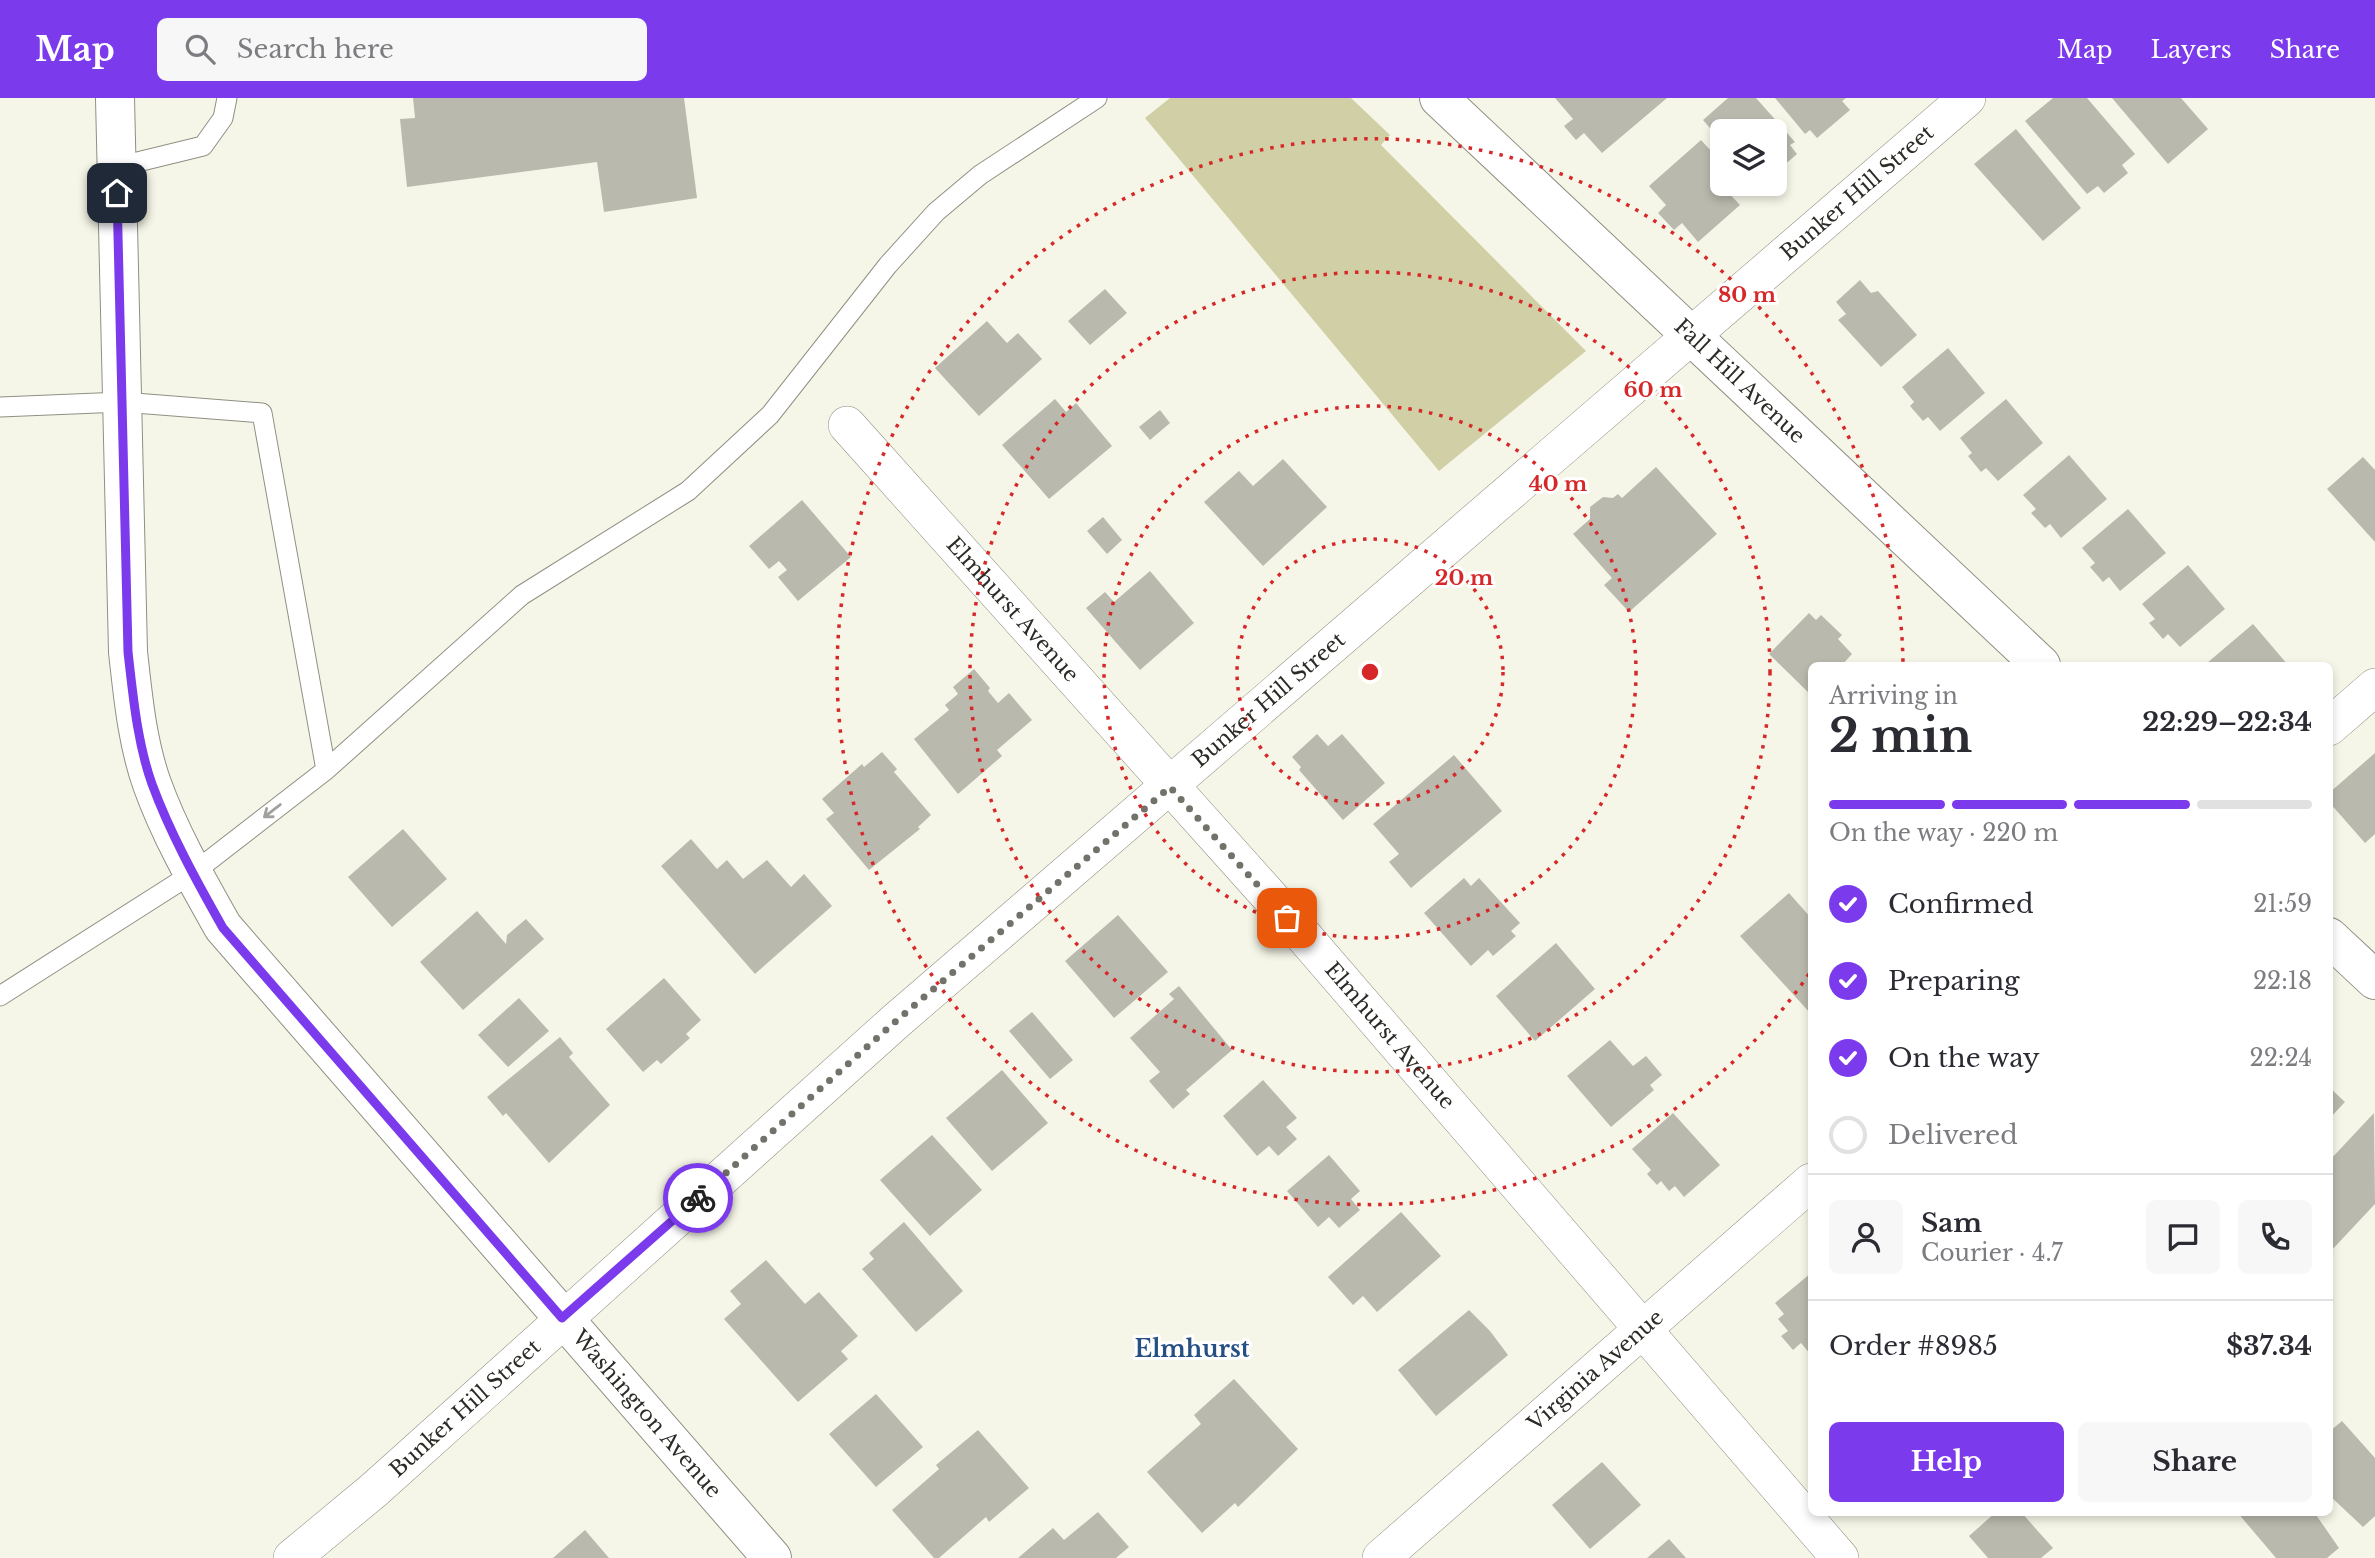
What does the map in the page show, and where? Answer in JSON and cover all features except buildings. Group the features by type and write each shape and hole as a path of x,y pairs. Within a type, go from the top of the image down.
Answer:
{"street":[{"name":"Washington Avenue","path":"116,98 128,652 135,711 152,782 193,873 223,928 772,1558"},
{"name":"Fall Hill Avenue","path":"1439,98 2038,662"},
{"name":"Bunker Hill Street","path":"292,1558 374,1490 562,1318 896,1021 1967,98"},
{"name":"Elmhurst Avenue","path":"847,425 1270,897 1641,1331 1840,1558"},
{"path":"2333,724 2375,687"},
{"path":"2333,941 2375,980"},
{"name":"Virginia Avenue","path":"1381,1558 1808,1185"}],"lane":[{"path":"117,167 203,146 223,118 227,98"},
{"path":"0,996 193,873 326,770 522,595 688,491 770,415 887,265 936,212 980,175 1097,98"},
{"path":"0,407 122,402 262,413 326,770"}],"shaded area":[{"path":"1170,98 1351,98 1390,135 1381,145 1586,351 1439,471 1145,118"}],"way so far":[{"path":"698,1198 896,1021 1170,787 1287,918"}],"district":[{"name":"Elmhurst","path":"1192,1349"}],"route":[{"path":"117,193 128,652 135,711 152,782 193,873 223,928 562,1318 698,1198"}]}
